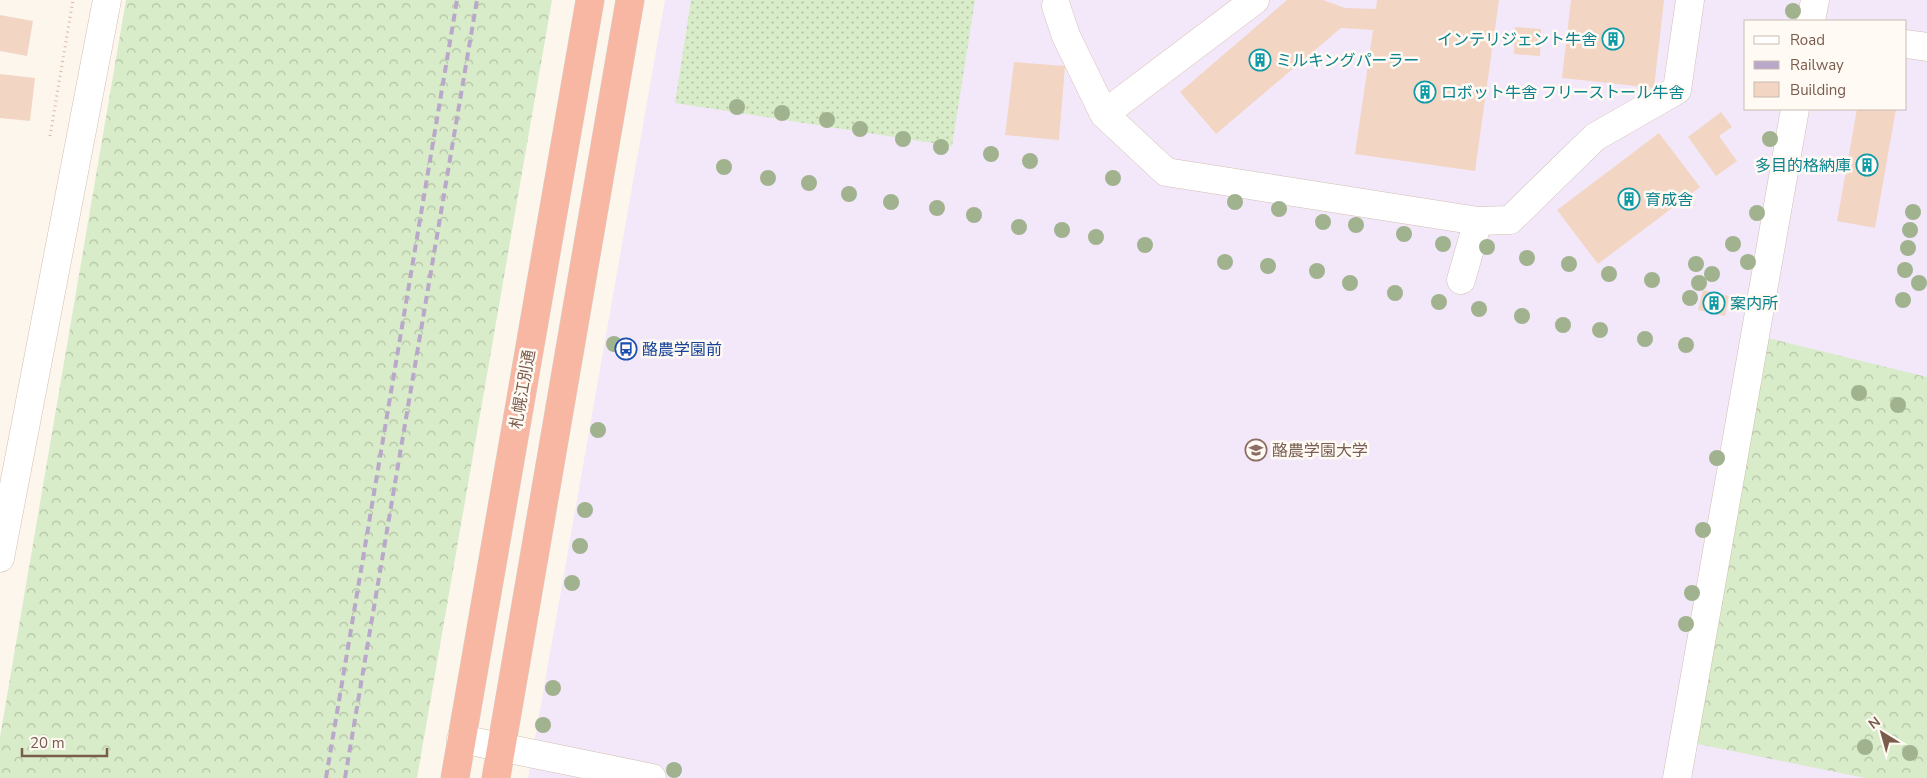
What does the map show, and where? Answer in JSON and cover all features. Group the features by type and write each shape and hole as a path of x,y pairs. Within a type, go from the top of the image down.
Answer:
{"highway":[{"name":"札幌江別通","path":"455,778 590,0"},
{"path":"496,778 630,0"}],"street":[{"path":"0,558 4,507 107,0"},
{"path":"1104,114 1255,0"},
{"path":"1056,6 1066,36 1104,114 1166,172 1478,221 1510,220 1595,137 1677,90 1690,0"},
{"path":"1811,20 1815,0"},
{"path":"1907,44 1927,47"},
{"path":"1677,778 1796,110"},
{"path":"1461,280 1478,221"},
{"path":"462,739 652,778"}],"shaded area":[{"name":"酪農学園大学","path":"665,0 1927,0 1927,778 528,778"}],"green space":[{"path":"126,0 552,0 417,778 0,778 0,737"},
{"path":"691,0 975,0 952,146 675,103"},
{"path":"1755,335 1927,377 1927,778 1865,778 1683,741"}],"building":[{"name":"ロボット牛舎 フリーストール牛舎","path":"1287,0 1323,0 1345,8 1376,9 1377,0 1499,0 1475,171 1355,154 1373,30 1341,28 1216,134 1180,92"},
{"name":"インテリジェント牛舎","path":"1571,0 1664,0 1654,88 1562,78"},
{"path":"0,15 33,21 27,56 0,51"},
{"path":"1515,27 1541,29 1540,56 1514,54"},
{"path":"1014,62 1065,66 1059,140 1005,135"},
{"path":"0,74 35,78 30,121 0,118"},
{"name":"多目的格納庫","path":"1857,110 1896,110 1875,228 1837,221"},
{"path":"1721,112 1732,127 1719,136 1737,161 1716,176 1688,137"},
{"name":"育成舎","path":"1659,133 1700,187 1598,264 1557,210"},
{"name":"案内所","path":"1703,290 1729,296 1725,316 1698,310"}],"railway":[{"path":"326,778 457,0"},
{"path":"345,778 477,0"}],"place":[{"name":"インテリジェント牛舎","path":"1613,39"},
{"name":"ミルキングパーラー","path":"1260,60"},
{"name":"ロボット牛舎 フリーストール牛舎","path":"1425,92"},
{"name":"多目的格納庫","path":"1867,165"},
{"name":"育成舎","path":"1629,199"},
{"name":"案内所","path":"1714,303"},
{"name":"酪農学園前","path":"626,349"},
{"name":"酪農学園大学","path":"1256,450"}]}
